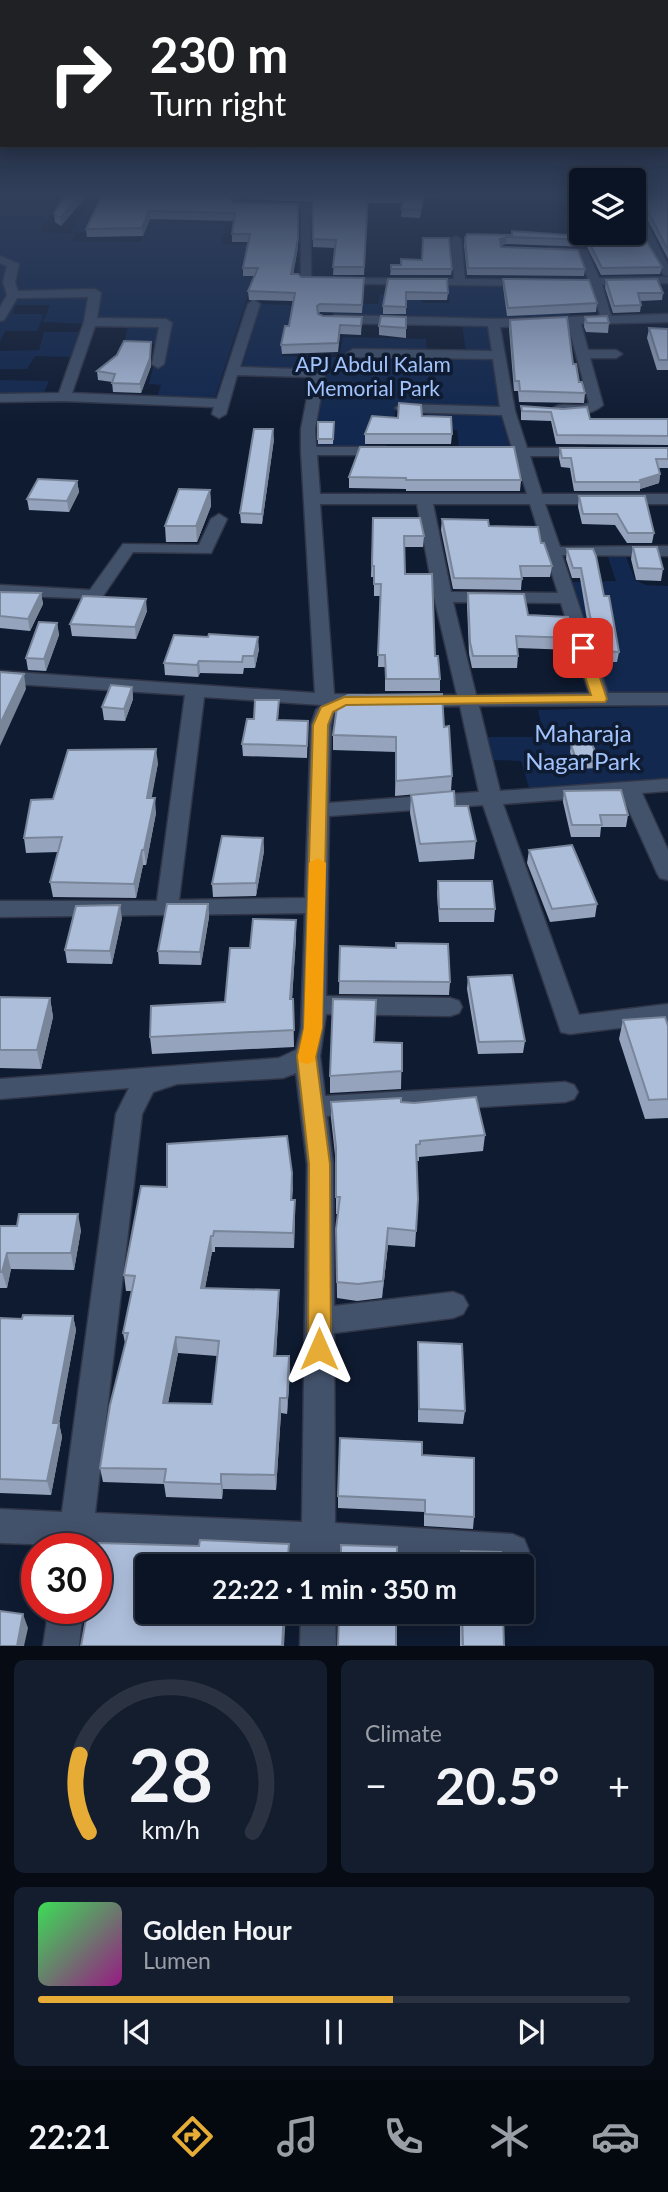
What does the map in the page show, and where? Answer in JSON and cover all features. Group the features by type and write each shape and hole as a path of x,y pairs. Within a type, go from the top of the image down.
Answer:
{"street":[{"path":"11,270 9,282 13,295"},
{"path":"305,270 305,281 460,282 511,277 540,282"},
{"path":"459,270 460,282"},
{"path":"590,270 606,310 606,315 601,320"},
{"path":"567,282 668,281"},
{"path":"13,295 95,293 90,322 64,397"},
{"path":"0,315 13,295"},
{"path":"0,398 64,397 221,409 254,304"},
{"path":"324,318 497,323 668,318"},
{"path":"542,408 586,410 596,404 574,321"},
{"path":"90,322 166,323 158,364"},
{"path":"497,323 494,325 499,355 522,452 600,699"},
{"path":"353,353 499,355"},
{"path":"581,354 616,354"},
{"path":"232,371 318,373 308,429 310,499 334,700 321,725 314,1005 313,1028 307,1056 320,1164 318,1553"},
{"path":"402,408 512,409"},
{"path":"308,451 402,452"},
{"path":"495,452 601,452"},
{"path":"310,499 668,499"},
{"path":"424,499 443,597 491,799 570,1025 668,1013"},
{"path":"0,590 95,595 107,582 121,554 129,547 205,550 219,519"},
{"path":"552,551 668,551"},
{"path":"443,597 567,598"},
{"path":"0,677 334,700 668,699"},
{"path":"167,909 195,690"},
{"path":"319,810 668,785"},
{"path":"629,788 668,873"},
{"path":"0,909 167,909 317,905"},
{"path":"314,1005 450,1007"},
{"path":"0,1089 283,1068 307,1056"},
{"path":"76,1533 129,1114 144,1085 177,1074"},
{"path":"313,1107 565,1093"},
{"path":"319,1321 453,1305"},
{"path":"0,1526 40,1533"},
{"path":"112,1541 318,1553 512,1551"},
{"path":"61,1646 64,1624"},
{"path":"318,1624 318,1646"}],"green space":[{"path":"0,270 245,270 244,277 300,279 249,292 215,398 157,397 161,385 149,384 159,344 124,344 128,326 43,322 50,305 15,305 13,314 44,314 37,331 5,331 0,342"},
{"name":"APJ Abdul Kalam Memorial Park","path":"416,284 521,284 564,298 572,320 489,323 515,447 459,448 457,430 427,429 427,411 395,411 394,428 365,429 366,448 316,448 315,424 322,371 242,367 261,304 293,305 282,356 339,357 343,337 426,339 427,353 466,353 462,323 332,320 335,303 378,304 380,294 421,295 422,303 450,303 448,293 417,293"},
{"path":"44,332 80,332 72,357 35,356 27,369 0,369 0,351 39,350"},
{"path":"0,380 49,381 43,395 0,395"},
{"path":"607,554 625,554 635,580 646,585 668,586 668,694 604,695 569,582 616,581"},
{"name":"Maharaja Nagar Park","path":"668,706 668,780 530,791 521,761 492,760 486,737 544,737 538,710"}],"building":[{"path":"257,270 292,270 291,274 301,277 364,278 362,305 317,306 318,314 323,316 362,317 361,326 340,325 338,343 281,345 285,326 289,326 295,293 248,291"},
{"path":"388,279 447,279 448,293 406,292 406,307 383,306"},
{"path":"503,279 589,280 597,303 508,308"},
{"path":"657,279 663,293 638,293 641,305 614,306 606,280"},
{"path":"381,316 406,317 406,328 379,326"},
{"path":"607,316 609,323 587,323 585,317"},
{"path":"567,317 573,364 576,364 579,382 582,382 585,393 520,391 519,381 515,381 510,320"},
{"path":"649,328 668,329 668,360 659,360"},
{"path":"124,341 151,342 150,358 140,384 112,383 115,374 97,371 117,355"},
{"path":"399,403 421,405 422,416 451,417 452,434 365,434 372,416 398,418"},
{"path":"521,406 563,409 587,407 590,419 668,419 668,436 557,435 551,412 522,411"},
{"path":"318,422 334,422 333,439 318,439"},
{"path":"254,429 273,429 262,514 240,513"},
{"path":"360,447 514,447 521,480 349,477"},
{"path":"560,448 668,448 668,459 656,459 660,474 640,480 641,482 575,482 571,458 562,458"},
{"path":"38,479 77,481 67,501 27,499"},
{"path":"179,489 210,490 196,526 165,526"},
{"path":"579,496 645,496 654,533 628,533 617,514 583,514"},
{"path":"373,518 420,518 424,536 404,536 405,574 432,574 435,656 438,656 440,679 386,679 385,655 378,655 381,584 374,584"},
{"path":"442,519 488,520 489,526 538,527 541,543 544,543 552,566 520,566 522,579 454,578"},
{"path":"633,547 657,547 663,569 638,568"},
{"path":"567,549 593,549 604,596 609,596 619,652 602,651 590,616 581,568 573,568"},
{"path":"0,592 41,593 28,619 0,616"},
{"path":"468,593 524,594 528,615 568,617 574,638 516,636 518,656 473,656"},
{"path":"83,596 146,599 135,627 70,624"},
{"path":"39,622 57,623 44,659 26,658"},
{"path":"209,634 258,637 254,656 243,656 242,662 199,661 197,665 164,663 174,635 208,637"},
{"path":"0,672 24,674 0,724"},
{"path":"111,685 132,687 124,709 102,707"},
{"path":"442,694 444,727 449,726 452,776 396,781 396,737 333,735 338,700 348,695"},
{"path":"255,700 279,700 277,720 308,721 307,746 242,744 247,719 254,719"},
{"path":"592,744 599,761 577,762 571,745"},
{"path":"156,749 147,798 155,798 134,884 50,882 62,837 24,838 31,800 53,799 68,750"},
{"path":"621,790 628,815 600,815 602,825 572,825 564,791"},
{"path":"454,791 455,806 468,806 476,841 420,844 411,795"},
{"path":"222,836 263,838 256,883 212,884"},
{"path":"572,845 597,904 552,909 529,850"},
{"path":"438,881 492,881 495,909 439,909"},
{"path":"167,904 208,904 200,952 158,951"},
{"path":"120,905 110,951 65,950 76,906"},
{"path":"253,919 296,920 290,999 293,999 294,1030 150,1037 151,1006 225,1002 230,948 250,948"},
{"path":"396,943 448,944 450,982 339,981 340,946 396,948"},
{"path":"512,975 525,1041 479,1042 468,977"},
{"path":"0,997 50,998 37,1050 0,1050"},
{"path":"333,999 376,1000 374,1042 402,1043 402,1071 330,1076"},
{"path":"665,1017 668,1026 668,1099 649,1100 623,1020"},
{"path":"476,1097 485,1135 420,1141 420,1144 416,1145 416,1231 388,1228 383,1281 358,1284 337,1282 336,1229 340,1197 336,1197 336,1147 331,1102 401,1098 401,1102 414,1103"},
{"path":"287,1136 292,1173 291,1200 295,1200 293,1233 214,1231 201,1288 279,1290 274,1356 289,1356 287,1398 280,1398 275,1475 221,1474 221,1484 164,1482 166,1469 100,1468 110,1405 128,1333 123,1333 135,1276 124,1275 141,1186 167,1187 167,1144","holes":["176,1337 219,1341 212,1404 163,1403"]},
{"path":"19,1214 78,1214 71,1253 7,1253 0,1272 0,1226 17,1226"},
{"path":"23,1315 73,1316 53,1423 59,1423 47,1481 0,1479 0,1318 22,1319"},
{"path":"418,1342 462,1344 465,1411 419,1409"},
{"path":"340,1438 422,1442 422,1455 474,1458 474,1517 425,1514 425,1500 338,1496"},
{"path":"200,1540 289,1544 288,1554 135,1554 135,1624 283,1624 282,1646 81,1646 85,1624 112,1624 112,1543 199,1546"},
{"path":"341,1545 397,1547 397,1554 341,1554"},
{"path":"461,1551 501,1554 461,1554"},
{"path":"0,1611 21,1614 17,1646 0,1646"},
{"path":"339,1624 396,1624 396,1646 338,1646"},
{"path":"462,1624 503,1624 504,1646 463,1646"}],"slow traffic":[{"path":"307,1057 313,1028 318,863"}],"route":[{"path":"319,1349 320,1164 307,1056 313,1028 321,725 327,710 344,701 600,699 583,648"}]}
